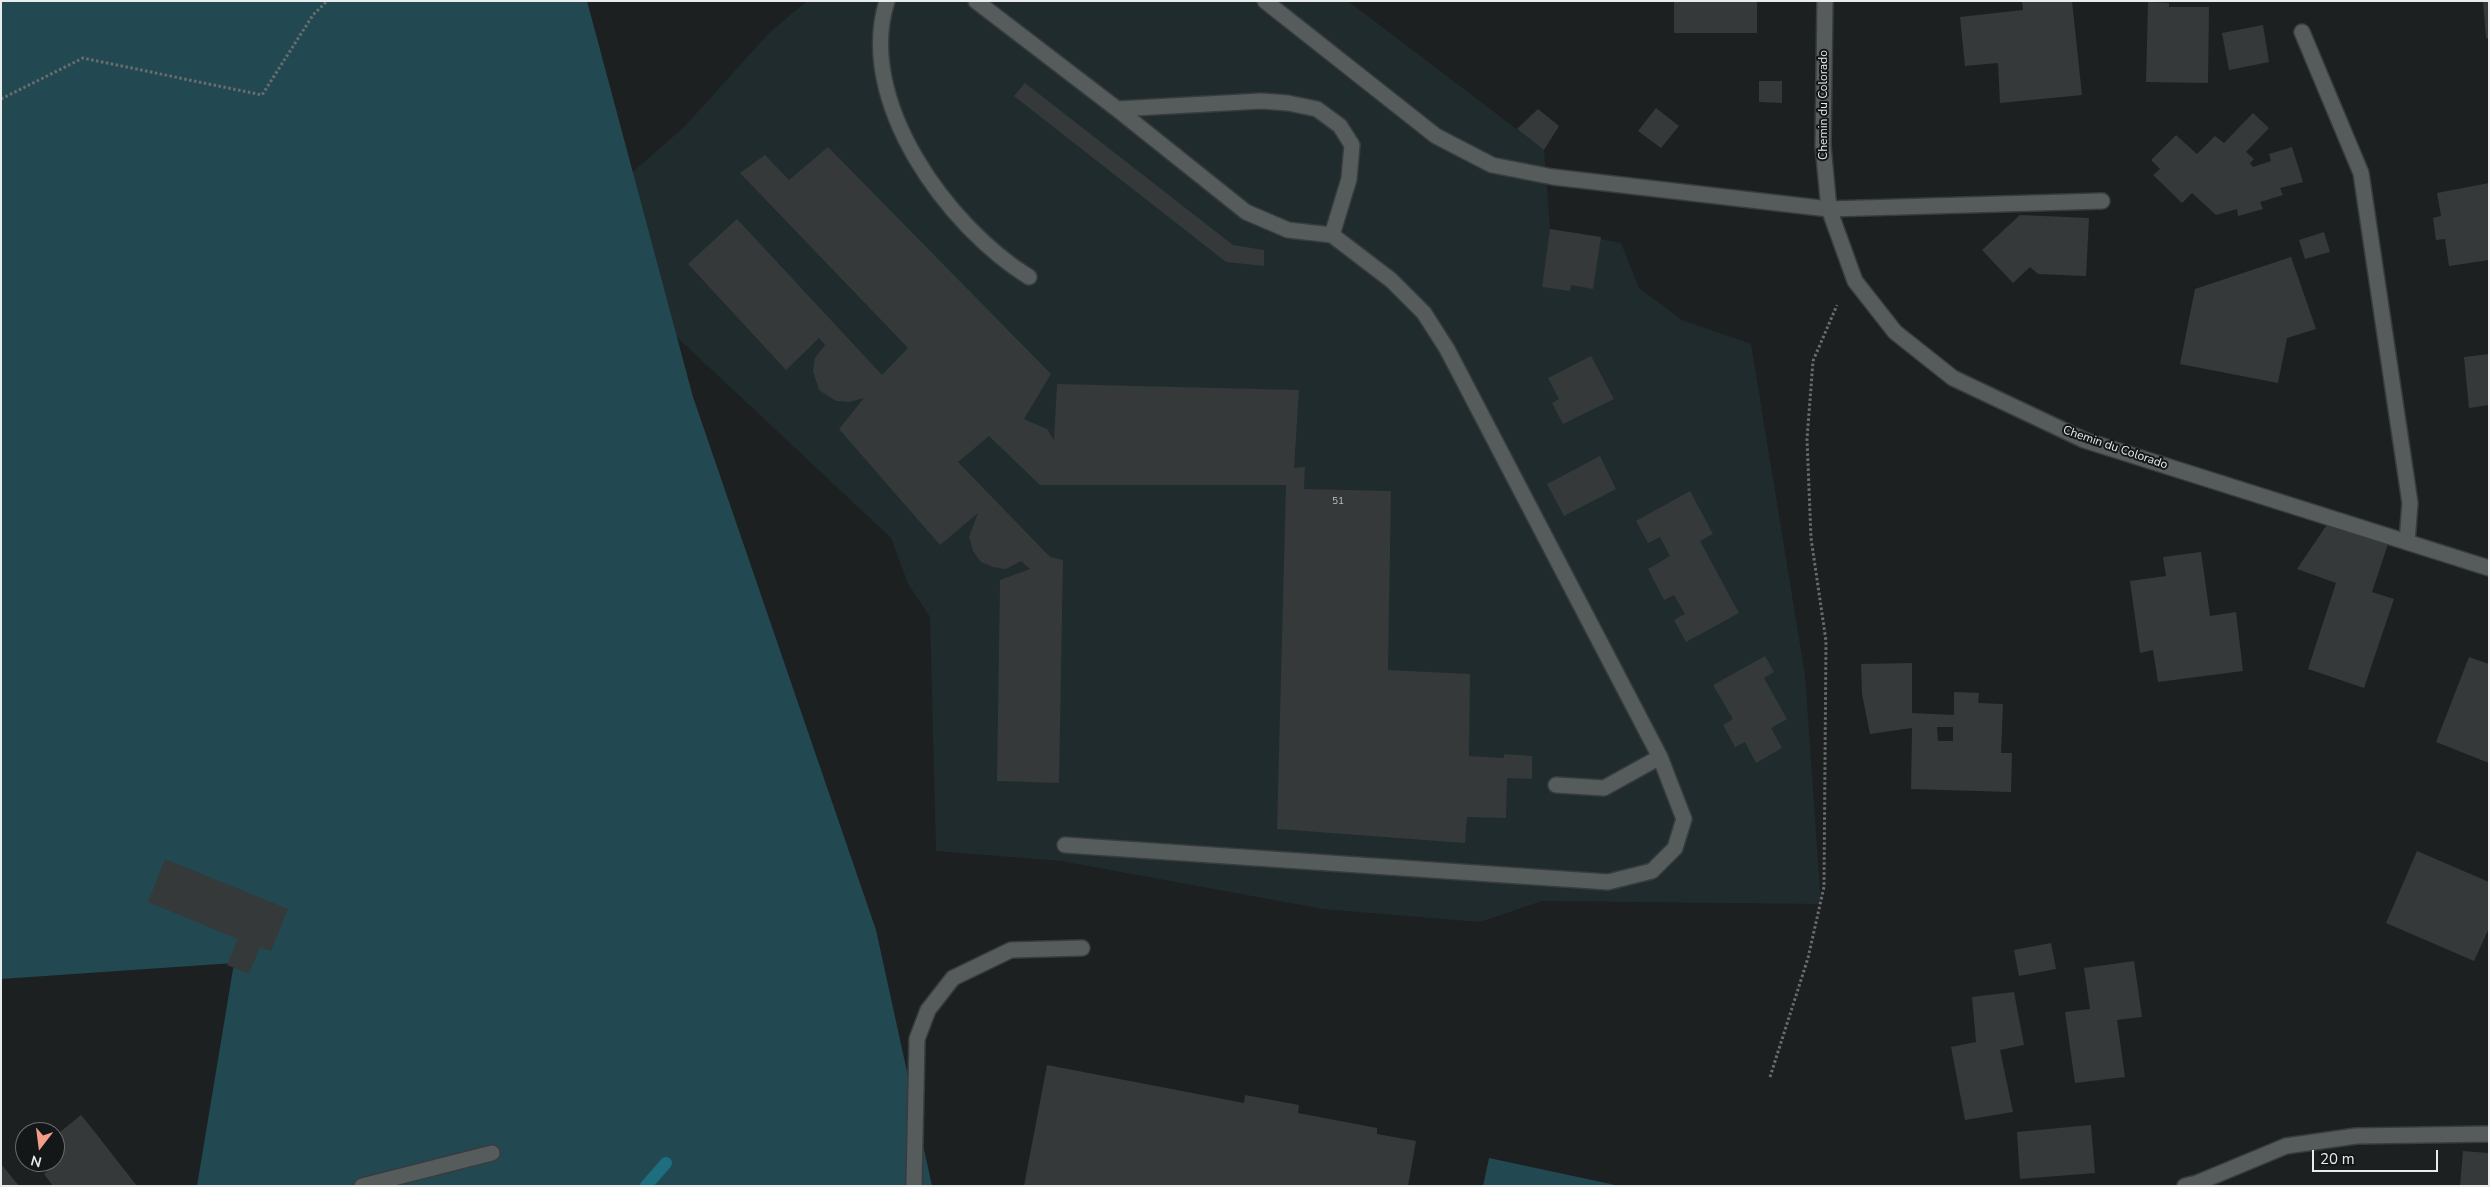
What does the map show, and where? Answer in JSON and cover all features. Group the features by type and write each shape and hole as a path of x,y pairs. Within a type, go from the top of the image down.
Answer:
{"street":[{"path":"887,1 882,16 881,68 892,110 910,151 958,217 1003,261 1029,277"},
{"path":"976,1 1118,109 1246,212 1288,230 1332,235 1391,280 1424,313 1447,349 1660,757 1684,819 1675,848 1652,871 1608,882 1065,845"},
{"path":"1265,1 1436,136 1492,165 1552,177 1829,208 2102,201"},
{"name":"Chemin du Colorado","path":"1825,1 1823,146 1829,208 1855,281 1895,332 1953,378 2084,440 2489,568"},
{"path":"2302,32 2361,173 2410,503 2407,542"},
{"path":"1118,109 1261,101 1288,103 1317,109 1340,126 1352,145 1349,179 1332,235"},
{"path":"1556,785 1604,788 1660,757"},
{"path":"914,1186 917,1039 928,1010 953,978 1011,950 1082,948"},
{"path":"2184,1186 2197,1184 2260,1155 2295,1144 2356,1136 2489,1134"},
{"path":"362,1186 492,1153"}],"path":[{"path":"1,99 82,58 262,95 313,15 327,1"},
{"path":"1770,1077 1808,958 1824,886 1826,642 1811,538 1807,439 1813,361 1838,302 1855,281"}],"shaded area":[{"path":"1,1 587,1 693,397 876,930 932,1186 197,1186 234,963 1,979"},
{"path":"807,1 1348,1 1544,150 1550,229 1621,243 1639,288 1682,320 1751,344 1805,675 1821,904 1542,901 1480,922 1323,909 1061,861 936,851 930,617 908,584 891,538 565,232 685,126 769,33"},
{"path":"1489,1158 1620,1186 1483,1186"}],"building":[{"path":"1674,1 1757,1 1757,33 1674,33"},
{"path":"2022,1 2072,1 2082,95 2000,103 1998,63 1965,66 1960,17 2023,10"},
{"path":"2483,1 2489,1 2489,38 2486,38"},
{"path":"2148,2 2169,3 2169,7 2209,7 2208,83 2146,82"},
{"path":"2263,25 2269,62 2229,70 2222,33"},
{"path":"1759,81 1782,81 1782,103 1759,102"},
{"path":"1025,83 1233,245 1264,250 1264,266 1226,262 1014,96"},
{"path":"1656,108 1679,126 1661,148 1638,131"},
{"path":"1538,109 1559,126 1544,150 1517,129"},
{"path":"2253,113 2269,128 2246,152 2254,159 2250,163 2253,167 2271,161 2269,154 2292,147 2303,182 2280,188 2283,195 2260,202 2263,209 2238,216 2237,209 2216,215 2192,193 2182,203 2153,175 2160,169 2151,160 2176,135 2197,154 2215,136 2224,143"},
{"path":"828,147 1051,374 1024,419 1047,429 1054,440 1057,384 1299,390 1294,468 1305,467 1304,489 1391,491 1388,670 1470,674 1469,756 1504,758 1504,754 1532,756 1532,779 1507,778 1506,818 1467,817 1465,843 1277,829 1286,485 1040,485 989,436 958,462 1050,557 1063,560 1059,783 997,781 1000,580 1030,569 1021,561 1006,569 993,567 981,562 973,551 969,537 978,513 940,545 839,429 864,398 850,402 836,401 819,390 813,371 815,358 825,345 819,338 786,370 688,264 737,219 882,375 908,348 740,173 765,155 789,180"},
{"path":"2489,183 2489,260 2449,266 2445,239 2436,240 2433,218 2441,216 2437,193"},
{"path":"2020,215 2089,218 2086,276 2038,274 2030,267 2013,283 1982,250"},
{"path":"1550,229 1601,237 1593,289 1571,285 1570,291 1542,287"},
{"path":"2324,232 2330,252 2305,259 2299,240"},
{"path":"2291,257 2316,329 2287,338 2278,383 2180,364 2195,289"},
{"path":"2489,354 2489,405 2469,408 2464,357"},
{"path":"1591,356 1614,399 1563,424 1552,403 1559,399 1548,378"},
{"path":"1600,456 1616,489 1564,516 1547,484"},
{"path":"1690,491 1713,534 1700,541 1739,613 1686,642 1674,620 1685,614 1674,595 1664,600 1648,569 1670,556 1660,537 1648,543 1636,521"},
{"path":"2330,520 2389,541 2372,592 2394,599 2364,688 2308,669 2336,583 2297,569"},
{"path":"2201,552 2210,616 2236,612 2243,671 2158,682 2153,650 2140,653 2130,581 2166,576 2163,557"},
{"path":"1765,656 1774,672 1764,678 1787,719 1771,728 1782,748 1756,763 1745,742 1735,747 1723,725 1733,719 1713,685"},
{"path":"2469,657 2489,664 2489,763 2436,742"},
{"path":"1912,663 1912,713 1954,715 1954,692 1979,693 1978,703 2003,704 2001,753 2012,753 2011,792 1911,789 1912,728 1870,734 1862,694 1861,664","holes":["1937,727 1953,727 1953,741 1938,741"]},
{"path":"2417,851 2489,882 2489,928 2474,961 2386,923"},
{"path":"165,859 288,909 271,951 260,947 249,974 227,965 238,939 148,902"},
{"path":"2051,943 2056,969 2019,976 2014,950"},
{"path":"2134,961 2142,1017 2117,1020 2125,1077 2075,1083 2065,1012 2090,1009 2084,968"},
{"path":"2014,992 2024,1045 2000,1050 2013,1112 1965,1120 1951,1047 1976,1042 1972,997"},
{"path":"1047,1065 1244,1103 1245,1095 1299,1105 1298,1113 1377,1128 1377,1134 1416,1141 1408,1186 1024,1186"},
{"path":"81,1115 137,1186 53,1186 44,1174 47,1172 65,1172 65,1128"},
{"path":"2091,1125 2095,1173 2020,1179 2017,1132"},
{"path":"2463,1151 2489,1153 2488,1186 2460,1186"},
{"path":"1,1164 19,1186 1,1186"}],"waterway":[{"path":"646,1186 666,1163"}]}
